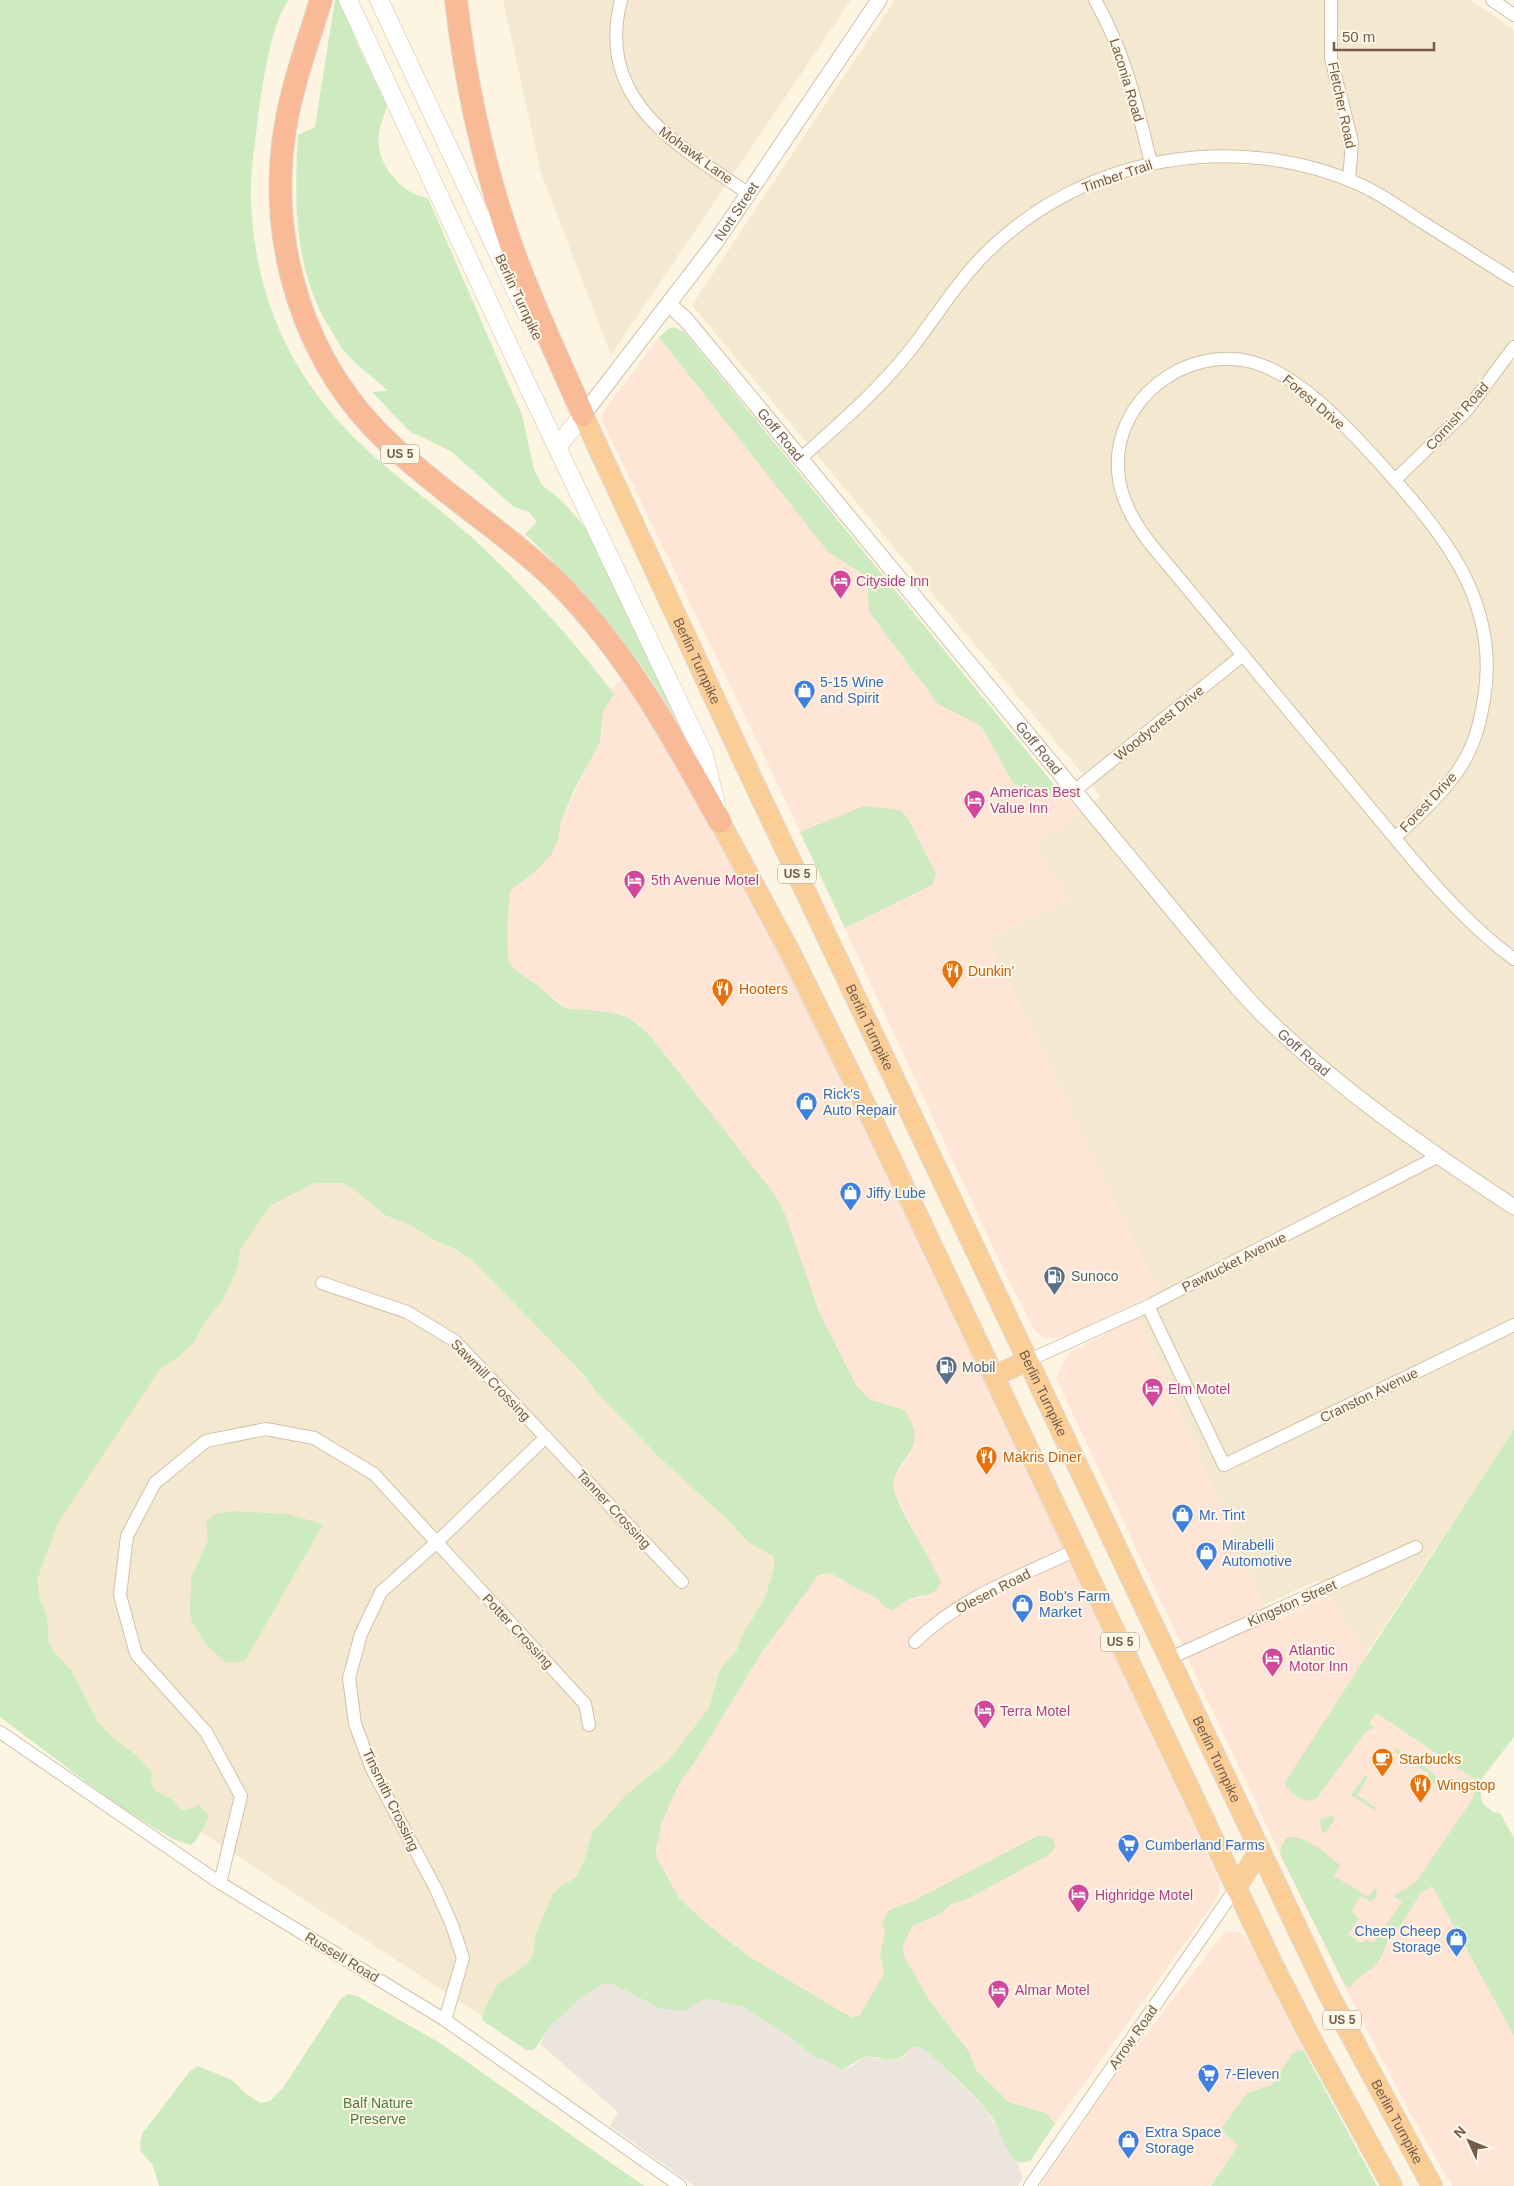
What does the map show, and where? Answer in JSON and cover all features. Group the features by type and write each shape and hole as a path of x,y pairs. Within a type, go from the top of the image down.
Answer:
{"highway":[{"name":"US 5","path":"321,0 290,102 280,174 281,225 290,274 297,299 316,344 346,394 388,443 541,567 592,620 654,705 720,822 840,1053 1293,2005 1392,2186"},
{"name":"US 5","path":"456,0 476,118 493,190 516,256 583,415"},
{"name":"Berlin Turnpike","path":"583,415 1168,1659 1331,1999 1432,2186"},
{"path":"994,1376 1027,1361"},
{"path":"1236,1888 1260,1850"}],"main road":[{"path":"348,0 557,447 704,755 720,822"},
{"name":"Berlin Turnpike","path":"379,0 556,375 583,415"},
{"path":"557,447 583,415"}],"street":[{"name":"Mohawk Lane","path":"621,0 616,29 618,58 626,83 639,106 657,127 670,138 749,194"},
{"name":"Nott Street","path":"583,415 669,304 749,194 879,0"},
{"name":"Laconia Road","path":"1095,0 1112,31 1123,57 1151,163"},
{"name":"Fletcher Road","path":"1332,0 1330,27 1331,58 1352,142 1349,180"},
{"path":"1492,0 1514,15"},
{"name":"Timber Trail","path":"800,459 854,411 888,376 911,349 967,274 1004,236 1037,212 1068,193 1111,175 1151,163 1204,156 1258,157 1302,165 1349,180 1384,198 1514,280"},
{"name":"Goff Road","path":"669,304 687,321 1194,936 1263,1014 1354,1096 1514,1207"},
{"name":"Cornish Road","path":"1395,480 1467,410 1514,347"},
{"name":"Forest Drive","path":"1395,838 1450,782 1469,753 1481,720 1488,660 1483,622 1468,579 1446,544 1395,480 1355,437 1302,388 1276,370 1258,364 1228,358 1191,364 1160,381 1142,399 1125,428 1118,452 1119,479 1125,502 1133,518 1147,539 1395,838 1451,903 1514,959"},
{"name":"Woodycrest Drive","path":"1074,791 1243,655"},
{"name":"Pawtucket Avenue","path":"1027,1361 1148,1306 1439,1156"},
{"name":"Sawmill Crossing","path":"322,1283 407,1312 455,1341 546,1437"},
{"name":"Cranston Avenue","path":"1148,1306 1224,1465 1514,1325"},
{"name":"Potter Crossing","path":"220,1883 242,1796 206,1732 136,1654 120,1595 127,1536 154,1483 206,1441 266,1429 314,1438 374,1474 585,1704 589,1725"},
{"name":"Tinsmith Crossing","path":"445,2020 463,1958 452,1925 436,1889 372,1769 355,1724 349,1678 362,1634 381,1592 546,1437"},
{"name":"Tanner Crossing","path":"546,1437 682,1582"},
{"name":"Kingston Street","path":"1168,1659 1416,1547"},
{"name":"Olesen Road","path":"915,1642 947,1614 1076,1550"},
{"name":"Russell Road","path":"0,1732 220,1883 445,2020 680,2186"},
{"name":"Arrow Road","path":"1030,2186 1236,1888"}],"shaded area":[{"path":"503,0 851,0 611,355 541,173"},
{"path":"895,0 1471,0 1514,30 1514,1429 1367,1653 1318,1580 1264,1605 1138,1317 1165,1305 987,938 1070,900 1034,846 1101,796 692,305"},
{"path":"659,337 828,552 867,577 869,612 938,704 981,726 1013,783 1050,797 1056,787 1080,812 1035,846 1070,900 988,939 1159,1292 1072,1333 1057,1338 1045,1338 1035,1331 1006,1275 784,797 602,421 604,411"},
{"path":"621,680 626,683 651,720 814,1018 1219,1879 1219,1893 1213,1904 1055,2124 1046,2113 1009,2102 976,2070 970,2053 930,2001 904,1956 903,1947 913,1926 938,1915 952,1904 969,1898 1025,1866 1038,1861 1035,1837 915,1900 889,1910 882,1922 885,1931 880,1955 884,1973 860,2015 851,2018 750,1957 707,1924 679,1898 657,1858 657,1840 662,1822 680,1782 695,1762 762,1652 818,1576 827,1573 836,1576 855,1588 872,1594 884,1607 900,1606 907,1600 925,1596 933,1565 925,1554 894,1491 893,1482 896,1474 911,1453 905,1410 869,1399 856,1385 820,1314 815,1295 672,1066 639,1024 623,1014 567,1008 539,986 522,976 509,962 507,944 510,891 538,869 558,839 561,822 602,734 603,712 614,694 611,689"},
{"path":"315,1183 342,1183 351,1187 385,1215 410,1225 472,1260 585,1376 595,1390 659,1457 729,1521 749,1543 773,1556 775,1565 764,1600 744,1632 737,1650 719,1671 709,1708 669,1760 592,1833 584,1861 576,1877 560,1887 535,1936 533,1955 528,1963 497,1985 484,2010 483,2017 201,1832 208,1820 205,1812 181,1809 152,1787 137,1756 109,1734 97,1720 72,1671 53,1651 49,1643 47,1616 40,1598 37,1580 58,1523 160,1369 181,1355 194,1342 207,1319 223,1300 238,1267 240,1250 270,1206","holes":["234,1511 288,1514 207,1646 192,1622 190,1614 191,1578 218,1513"]},
{"path":"1138,1317 1272,1622 1329,1596 1367,1653 1359,1702 1479,1782 1482,1803 1493,1812 1430,1882 1514,2036 1514,2186 1452,2186 1409,2111 1344,1985 1280,1854 1056,1378 1070,1352"},
{"path":"1227,1932 1237,1932 1244,1935 1304,2051 1298,2050 1291,2055 1272,2085 1247,2093 1222,2129 1238,2146 1211,2186 1040,2186 1127,2059 1220,1938"},
{"path":"606,1983 615,1985 657,2007 685,2011 700,2001 709,1999 744,2007 788,2035 816,2058 825,2060 841,2069 850,2067 865,2057 897,2060 905,2056 910,2048 919,2047 927,2051 984,2107 1003,2137 1008,2150 1017,2161 1023,2179 1018,2186 694,2186 610,2126 618,2112 540,2044 549,2028 582,1996"}],"green space":[{"path":"0,0 289,0 282,10 267,60 252,164 251,192 254,237 260,271 282,336 298,366 317,394 339,421 392,472 463,530 496,560 567,635 614,694 603,712 600,742 574,790 561,822 558,839 551,855 538,869 510,891 508,940 510,963 520,974 567,1008 622,1015 636,1023 651,1037 775,1195 784,1212 820,1314 856,1385 869,1399 905,1410 912,1425 913,1447 894,1480 894,1491 904,1514 941,1582 939,1587 931,1593 906,1601 892,1610 871,1595 837,1577 827,1574 818,1576 762,1652 695,1762 680,1782 662,1822 656,1849 657,1858 679,1898 707,1924 750,1957 852,2018 860,2015 884,1973 880,1955 885,1931 882,1922 889,1910 915,1900 1035,1837 1048,1836 1051,1838 1055,1847 1050,1854 969,1898 952,1904 938,1915 913,1926 903,1947 904,1956 930,2001 970,2053 976,2070 1009,2102 1046,2113 1055,2124 1030,2161 1020,2162 1011,2156 994,2121 984,2107 969,2090 927,2051 919,2047 910,2048 900,2058 895,2060 866,2057 841,2069 825,2060 816,2058 788,2035 744,2007 709,1999 700,2001 685,2011 666,2009 657,2007 615,1985 606,1983 582,1996 549,2028 534,2050 526,2050 482,2020 484,2010 497,1985 528,1963 533,1955 535,1936 553,1894 576,1877 584,1861 592,1833 626,1795 669,1760 709,1708 719,1671 737,1650 744,1632 764,1600 775,1565 773,1556 749,1543 729,1521 659,1457 595,1390 585,1376 472,1260 410,1225 385,1215 351,1187 342,1183 315,1183 270,1206 240,1250 238,1267 223,1300 207,1319 194,1342 181,1355 160,1369 58,1523 37,1580 40,1598 47,1616 49,1643 53,1651 72,1671 97,1720 109,1734 137,1756 152,1773 151,1779 155,1790 171,1799 183,1810 199,1805 208,1815 208,1820 194,1843 190,1845 173,1839 117,1805 0,1717"},
{"path":"335,0 341,0 358,46 387,106 379,132 378,141 381,157 389,171 400,184 414,194 428,198 522,415 534,469 542,485 562,501 591,534 685,734 650,678 624,643 584,594 525,534 537,522 529,512 514,507 452,452 409,431 372,392 388,391 343,350 317,305 309,282 299,234 296,185 298,135 315,127"},
{"path":"674,327 684,332 1056,787 1050,797 1013,783 981,726 938,704 869,612 867,577 828,552 659,337 668,329"},
{"path":"864,806 900,810 907,817 936,874 932,885 845,928 800,832"},
{"path":"1514,1429 1514,1737 1479,1782 1376,1713 1369,1723 1375,1728 1369,1729 1364,1734 1317,1798 1310,1801 1302,1799 1293,1794 1285,1785 1285,1782"},
{"path":"234,1511 288,1514 323,1524 245,1661 227,1663 207,1646 192,1622 190,1614 191,1578 208,1540 206,1522 217,1513"},
{"path":"1395,1747 1432,1772 1443,1785 1445,1791 1426,1778 1429,1774 1395,1752"},
{"path":"1365,1775 1368,1777 1357,1795 1376,1808 1374,1810 1351,1795"},
{"path":"1479,1782 1482,1803 1493,1812 1500,1813 1514,1838 1514,2036 1432,1886 1421,1893 1391,1940 1389,1938 1376,1964 1359,1977 1352,1986 1346,1987 1280,1854 1281,1847 1286,1838 1299,1838 1314,1845 1339,1864 1340,1867 1334,1876 1369,1897 1374,1889 1376,1889 1377,1895 1371,1902 1360,1896 1352,1912 1359,1918 1348,1934 1360,1943 1367,1940 1373,1943 1402,1902 1394,1897 1395,1895 1417,1881 1473,1798 1475,1783"},
{"path":"1333,1816 1335,1819 1325,1833 1322,1833 1320,1819"},
{"name":"Balf Nature Preserve","path":"347,1994 357,1996 440,2043 644,2186 159,2186 153,2165 141,2152 142,2134 190,2071 198,2066 232,2080 245,2093 260,2103 270,2101 283,2088 340,2000"},
{"path":"1298,2050 1304,2051 1377,2186 1211,2186 1238,2146 1221,2129 1247,2093 1272,2085 1291,2055"}],"place":[{"name":"Cityside Inn","path":"840,600"},
{"name":"5-15 Wine and Spirit","path":"804,709"},
{"name":"Americas Best Value Inn","path":"974,819"},
{"name":"5th Avenue Motel","path":"635,899"},
{"name":"Dunkin'","path":"952,990"},
{"name":"Hooters","path":"723,1008"},
{"name":"Rick's Auto Repair","path":"807,1121"},
{"name":"Jiffy Lube","path":"850,1212"},
{"name":"Sunoco","path":"1055,1295"},
{"name":"Mobil","path":"946,1386"},
{"name":"Elm Motel","path":"1152,1408"},
{"name":"Makris Diner","path":"987,1476"},
{"name":"Mr. Tint","path":"1183,1534"},
{"name":"Mirabelli Automotive","path":"1206,1572"},
{"name":"Bob's Farm Market","path":"1023,1623"},
{"name":"Atlantic Motor Inn","path":"1273,1677"},
{"name":"Terra Motel","path":"984,1730"},
{"name":"Starbucks","path":"1383,1778"},
{"name":"Wingstop","path":"1421,1804"},
{"name":"Cumberland Farms","path":"1129,1864"},
{"name":"Highridge Motel","path":"1079,1914"},
{"name":"Cheep Cheep Storage","path":"1457,1958"},
{"name":"Almar Motel","path":"999,2009"},
{"name":"7-Eleven","path":"1208,2093"},
{"name":"Extra Space Storage","path":"1129,2159"}]}
